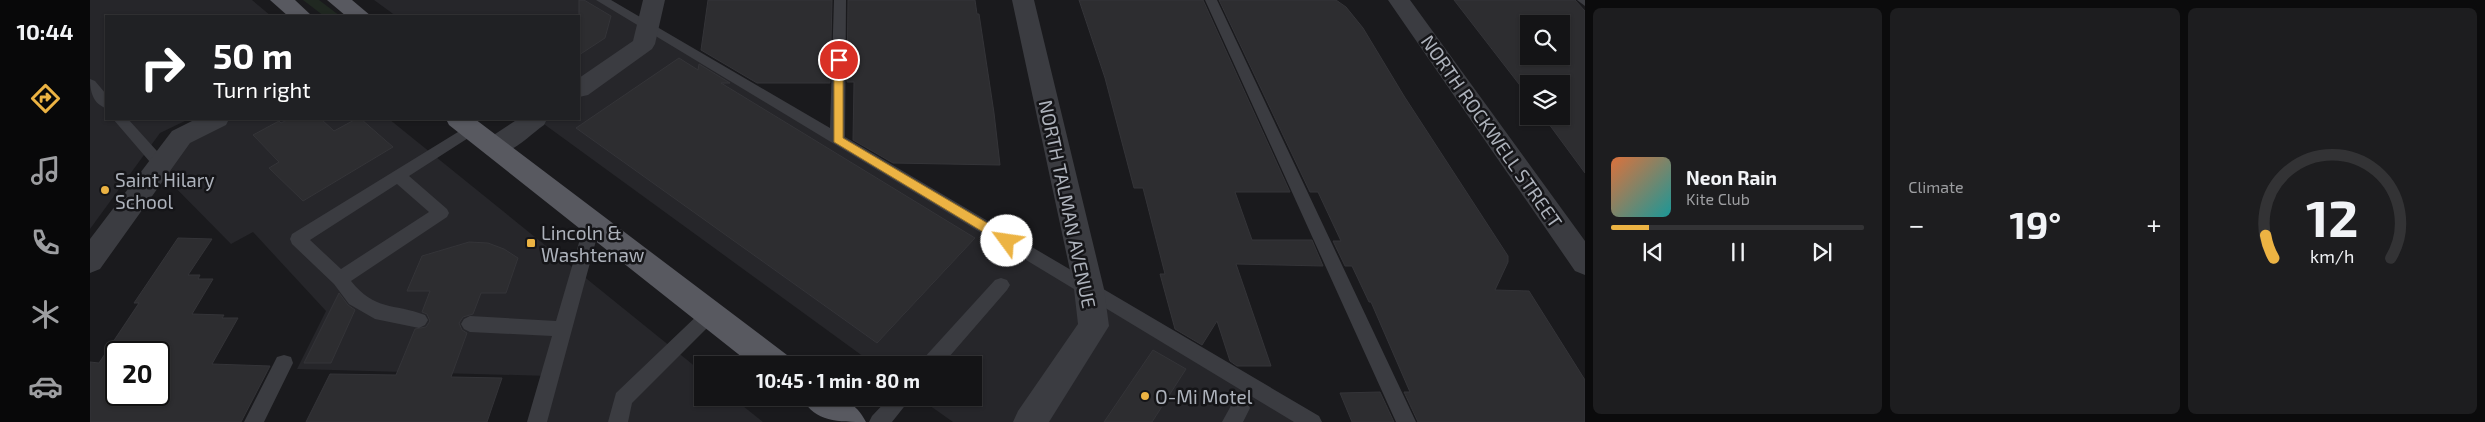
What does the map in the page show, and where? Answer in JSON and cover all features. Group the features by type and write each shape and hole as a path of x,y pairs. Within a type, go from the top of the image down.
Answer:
{"main road":[{"path":"281,0 300,15"},
{"path":"338,0 359,15"},
{"path":"464,124 764,356"},
{"path":"828,406 849,422"}],"street":[{"path":"580,88 644,44 654,0"},
{"name":"NORTH TALMAN AVENUE","path":"1023,0 1089,289 1094,326 1030,422"},
{"name":"NORTH ROCKWELL STREET","path":"1399,0 1585,263"},
{"path":"90,261 182,137 215,120"},
{"path":"495,147 534,120"}],"lane":[{"path":"602,0 1312,422"},
{"path":"837,140 840,0"},
{"path":"1211,0 1406,422"},
{"path":"90,84 105,102"},
{"path":"121,120 161,165"},
{"path":"419,320 376,310 355,299 340,279 298,239 398,176 464,124"},
{"path":"340,279 441,213 398,176"},
{"path":"537,422 593,222"},
{"path":"938,356 1001,284"},
{"path":"618,422 623,399 710,314"},
{"path":"470,324 563,329"},
{"path":"254,422 284,363"},
{"path":"879,422 894,406"}],"shaded area":[{"path":"90,0 252,0 270,15 105,15 105,120 187,120 160,133 90,229"},
{"path":"303,0 319,0 339,15 323,15"},
{"path":"374,0 603,0 1312,422 953,422 930,406 982,406 982,356 863,356 538,120 580,120 580,15 395,15"},
{"path":"214,120 390,120 694,366 694,406 743,406 763,422 537,422 549,376 297,369 326,311 253,232 231,244 158,170 181,138"}],"building":[{"path":"579,0 584,0 611,16 605,38 580,54 580,15"},
{"path":"708,0 832,0 830,83 757,83 701,50"},
{"path":"848,0 975,0 977,14 979,14 994,113 1000,165 893,163 853,140 854,82 847,82"},
{"path":"1079,0 1203,0 1290,192 1235,192 1252,240 1312,240 1323,266 1236,264 1271,366 1237,366 1230,361 1217,321 1202,345 1175,329 1160,274 1165,274 1143,188 1134,188 1105,78"},
{"path":"1219,0 1336,0 1346,7 1363,28 1404,96 1508,256 1508,262 1495,290 1529,291 1585,380 1585,422 1418,422 1404,392 1410,392 1371,302 1369,302 1352,266 1345,266 1333,241 1341,241 1318,192 1310,192"},
{"path":"1454,0 1575,0 1585,11 1585,173 1550,125 1570,125 1570,75 1520,75 1520,85"},
{"path":"679,58 698,70 699,64 730,83 721,83 975,238 877,343 576,128"},
{"path":"287,120 322,120 334,131 354,120 362,120 393,147 303,201 269,168 279,162 253,135 279,121 281,123"},
{"path":"178,238 212,239 188,275 200,275 198,279 213,279 192,314 224,315 222,318 238,318 212,364 270,366 241,422 90,422 90,362 99,363 105,354 105,406 170,406 170,341 114,341 139,303 134,303"},
{"path":"469,242 488,243 504,249 518,258 506,293 481,293 473,314 463,317 459,323 462,330 467,333 451,377 502,378 487,422 306,422 330,374 396,375 415,329 426,327 430,321 427,314 422,312 430,291 407,291 422,256"},
{"path":"339,293 348,305 355,310 331,363 304,363"},
{"name":"O-Mi Motel","path":"1153,350 1186,369 1152,422 1104,422"},
{"path":"1380,392 1394,422 1352,422 1340,393"}],"place":[{"name":"Saint Hilary School","path":"105,190"},
{"name":"Lincoln & Washtenaw","path":"531,243"},
{"name":"O-Mi Motel","path":"1145,396"}],"route":[{"path":"839,60 837,140 1007,241"}]}
